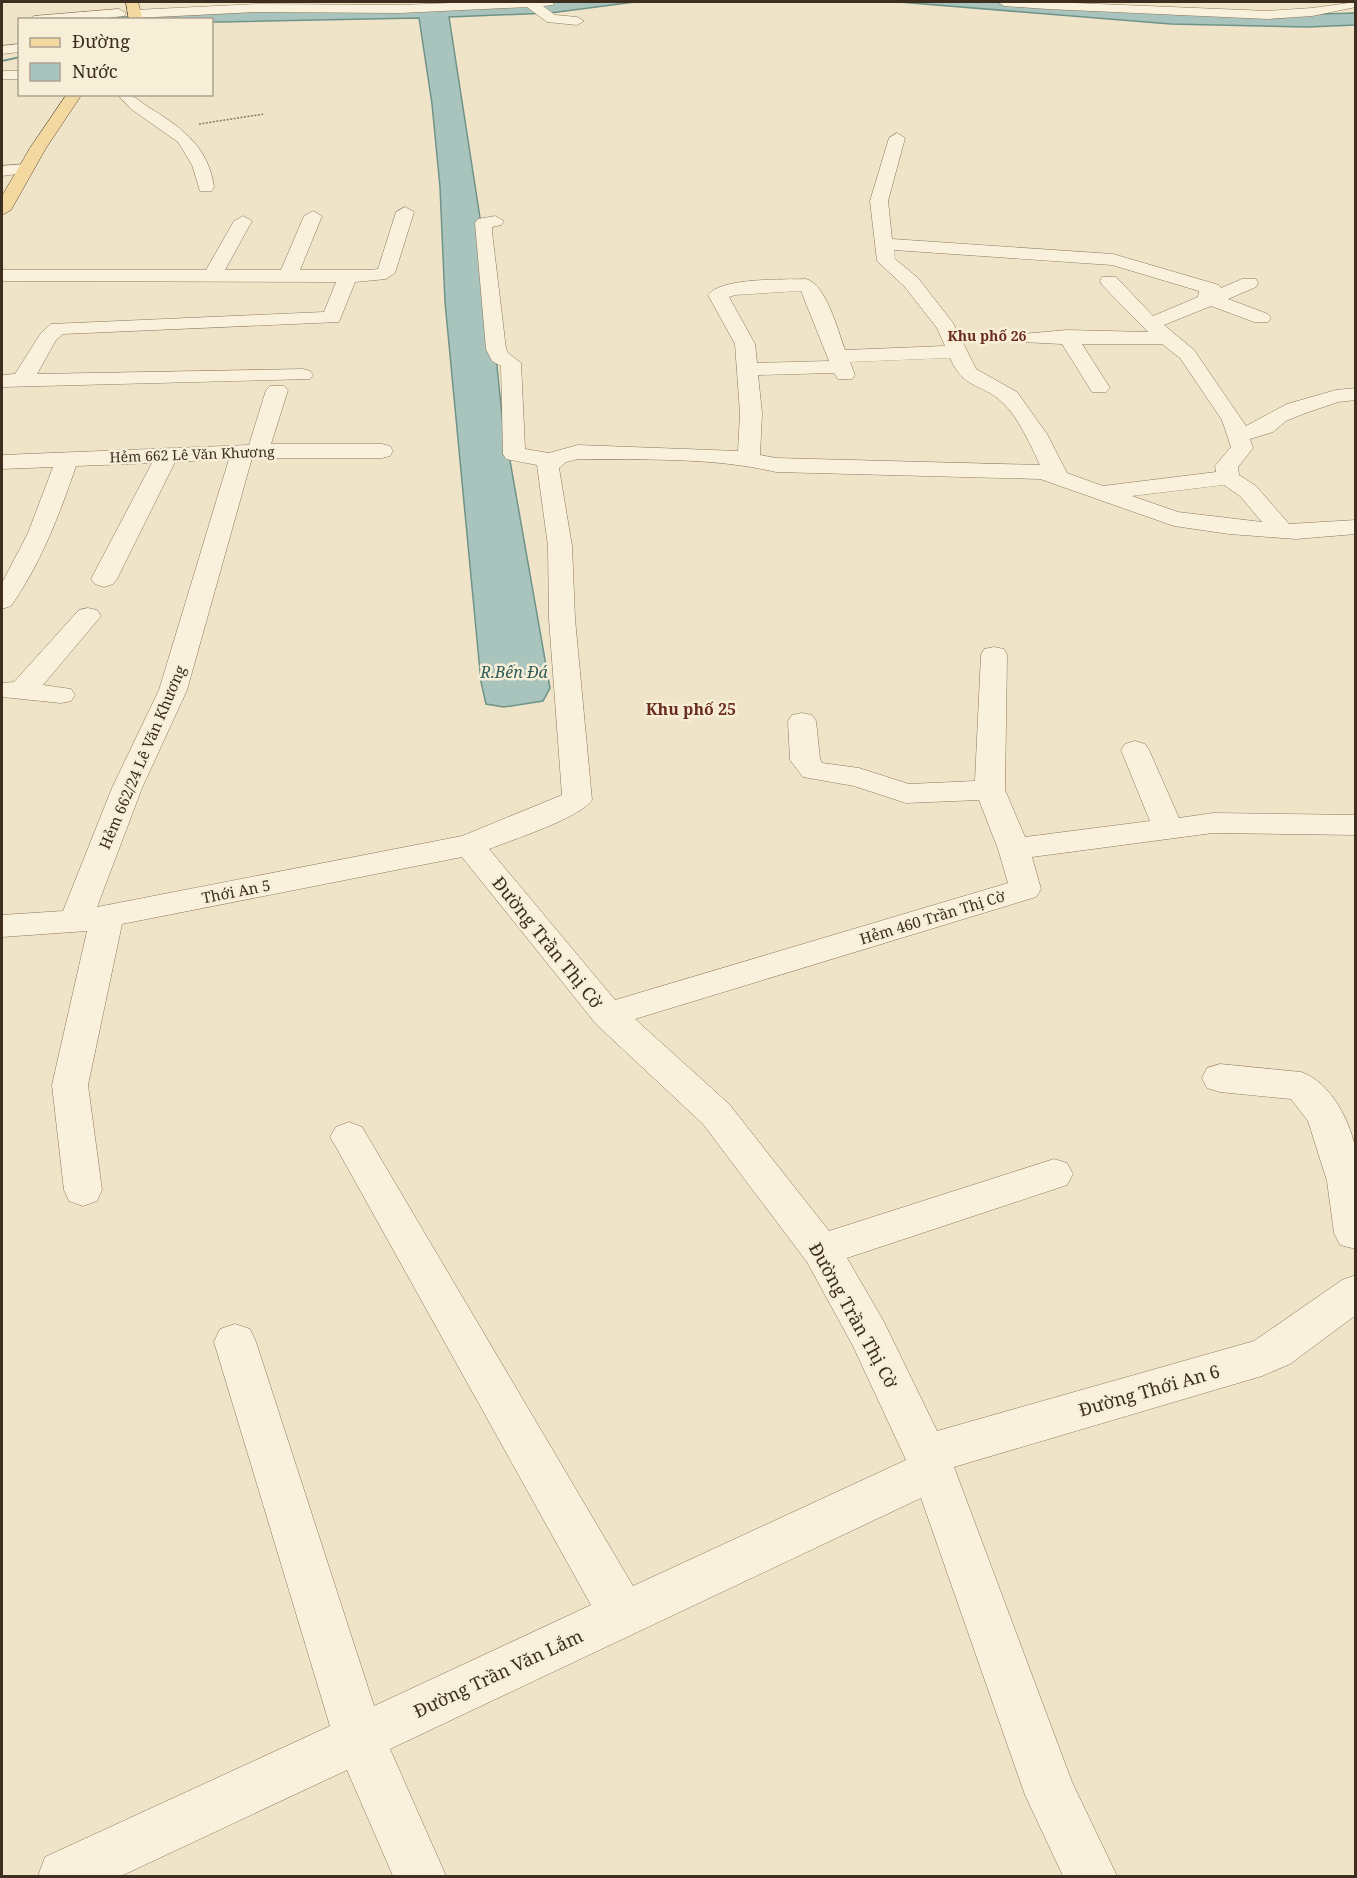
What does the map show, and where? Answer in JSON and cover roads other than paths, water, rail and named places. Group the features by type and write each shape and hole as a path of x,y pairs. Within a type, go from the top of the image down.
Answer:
{"main road":[{"path":"2,210 25,170 74,96"}],"street":[{"path":"1004,2 1095,9 1287,14 1341,8"},
{"path":"1273,2 1287,14"},
{"path":"135,13 257,5 400,9 531,4 547,8 552,19 577,21"},
{"path":"68,18 118,12"},
{"path":"2,50 18,48"},
{"path":"2,75 18,75"},
{"path":"126,96 152,119 178,133 204,170 206,187"},
{"path":"897,138 879,201 886,261 911,282 946,327 967,373 1009,397 1036,434 1058,477"},
{"path":"2,171 25,170"},
{"path":"2,276 348,276 386,273 405,212"},
{"path":"288,276 313,216"},
{"path":"212,276 243,221"},
{"path":"495,221 484,223 483,232 496,349 499,357 511,363 514,454 539,457 551,463 558,457 578,452 749,459 776,465 1042,472 1174,519 1229,527 1281,530 1356,527"},
{"path":"884,244 1113,260 1212,288 1206,295 1209,298 1261,318"},
{"path":"12,381 58,328 332,318 348,276"},
{"path":"1109,281 1150,324 1187,354 1233,420 1242,448 1226,466 1228,478"},
{"path":"1150,324 1249,283"},
{"path":"749,459 751,413 744,344 718,295 732,288 806,285 814,295 842,366"},
{"path":"1029,338 1067,336 1167,338"},
{"path":"1067,336 1099,388"},
{"path":"747,369 842,366 957,352"},
{"path":"12,381 303,375"},
{"name":"Hẻm 662/24 Lê Văn Khương","path":"83,1190 70,1085 91,919 127,788 173,690 250,452 277,390"},
{"path":"1238,436 1265,427 1278,416 1294,409 1336,396 1356,394"},
{"name":"Hẻm 662 Lê Văn Khương","path":"2,462 168,454 382,451"},
{"path":"104,579 168,454"},
{"path":"2,601 15,584 33,545 67,459"},
{"name":"Thới An 5","path":"2,926 91,919 469,845 541,817 577,800 562,619 560,546 547,466 551,463"},
{"path":"1101,493 1228,478 1248,491 1281,530"},
{"path":"11,690 46,666 88,616"},
{"path":"994,655 990,790 1003,827 1014,849 1213,823 1356,825"},
{"path":"11,690 60,695"},
{"path":"802,721 805,760 813,771 859,777 906,794 990,790"},
{"path":"1135,750 1168,828"},
{"name":"Đường Trần Thị Cờ","path":"469,845 608,1015 716,1114 821,1250 869,1335 929,1462 1051,1795 1091,1876"},
{"name":"Hẻm 460 Trần Thị Cờ","path":"608,1015 1025,889 1014,849"},
{"path":"1220,1078 1301,1086 1325,1115 1346,1181 1355,1234"},
{"path":"349,1137 623,1614"},
{"path":"821,1250 1054,1174"},
{"name":"Đường Thới An 6","path":"929,1462 1275,1351 1356,1292"},
{"path":"235,1342 359,1738 420,1876"},
{"name":"Đường Trần Văn Lắm","path":"63,1876 623,1614 929,1462"}],"water":[{"name":"R.Bến Đá","path":"635,2 550,13 449,17 485,250 502,415 550,688 543,701 504,707 486,704 481,682 445,302 440,187 432,104 419,18 213,22 213,18 85,18 154,17 206,11"},
{"path":"899,2 1010,2 1106,9 1288,15 1355,13 1355,25 1308,27 1171,24"}],"waterway":[{"path":"2,61 18,57"}],"district":[{"name":"Khu phố 26","path":"987,335"},
{"name":"Khu phố 25","path":"691,709"}]}
